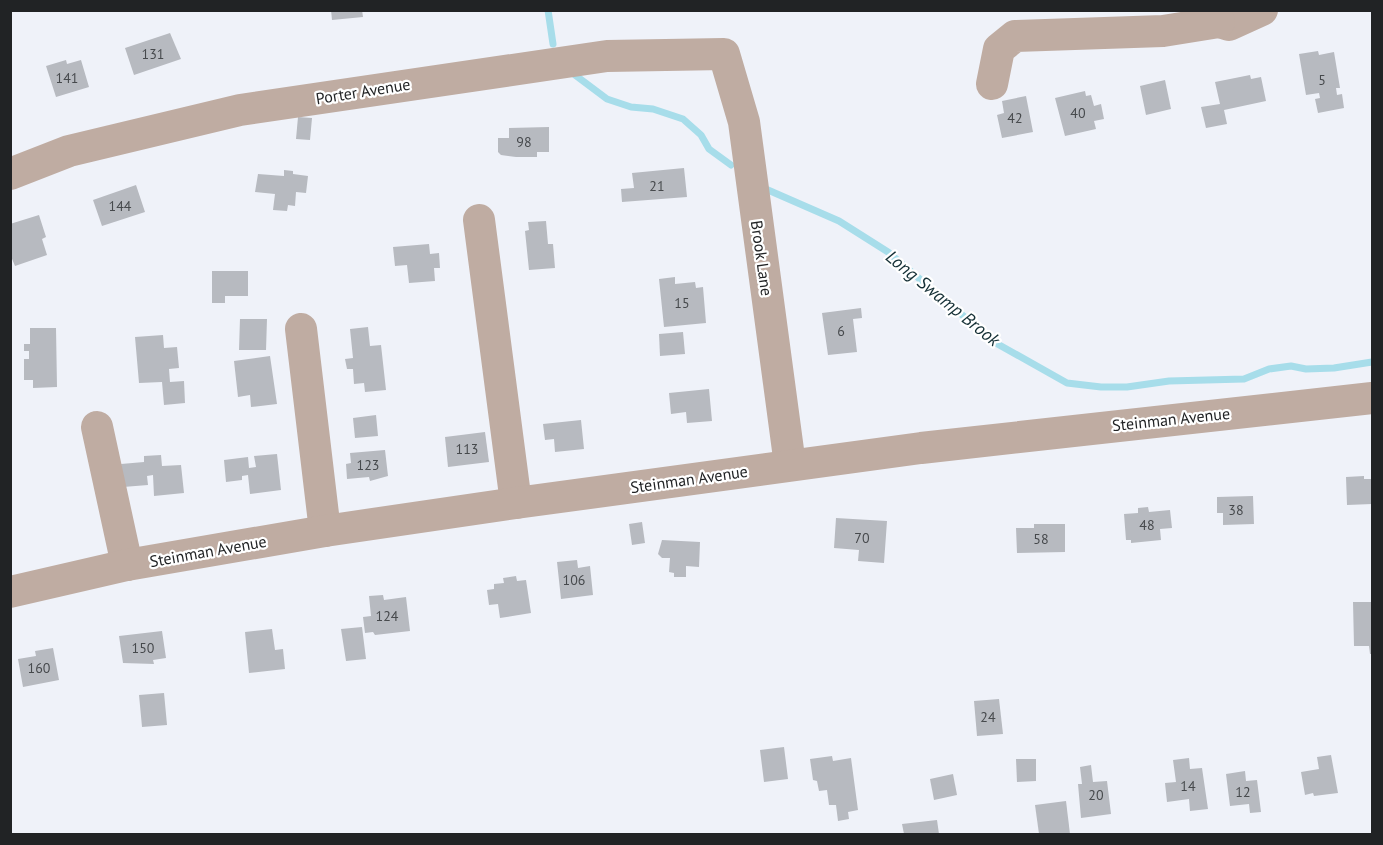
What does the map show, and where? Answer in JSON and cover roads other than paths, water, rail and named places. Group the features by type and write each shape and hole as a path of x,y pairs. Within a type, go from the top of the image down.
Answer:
{"street":[{"path":"1188,10 1229,25 1262,10"},
{"path":"992,84 999,49 1016,36 1163,31 1219,22"},
{"name":"Porter Avenue","path":"10,174 69,151 240,110 608,56 724,54"},
{"name":"Brook Lane","path":"724,54 744,122 790,465"},
{"path":"479,220 516,502"},
{"path":"301,329 325,531"},
{"name":"Steinman Avenue","path":"10,592 127,565 325,531 516,502 1066,430 1372,398"},
{"path":"97,427 127,565"}],"waterway":[{"name":"Long Swamp Brook","path":"548,10 553,44"},
{"name":"Long Swamp Brook","path":"575,75 607,99 631,107 653,109 683,119 701,135 709,149 731,165"},
{"name":"Long Swamp Brook","path":"768,190 839,221 888,252 994,342 1067,383 1127,387 1169,381 1244,379 1269,369 1291,366 1306,369 1334,368 1372,362"}]}
